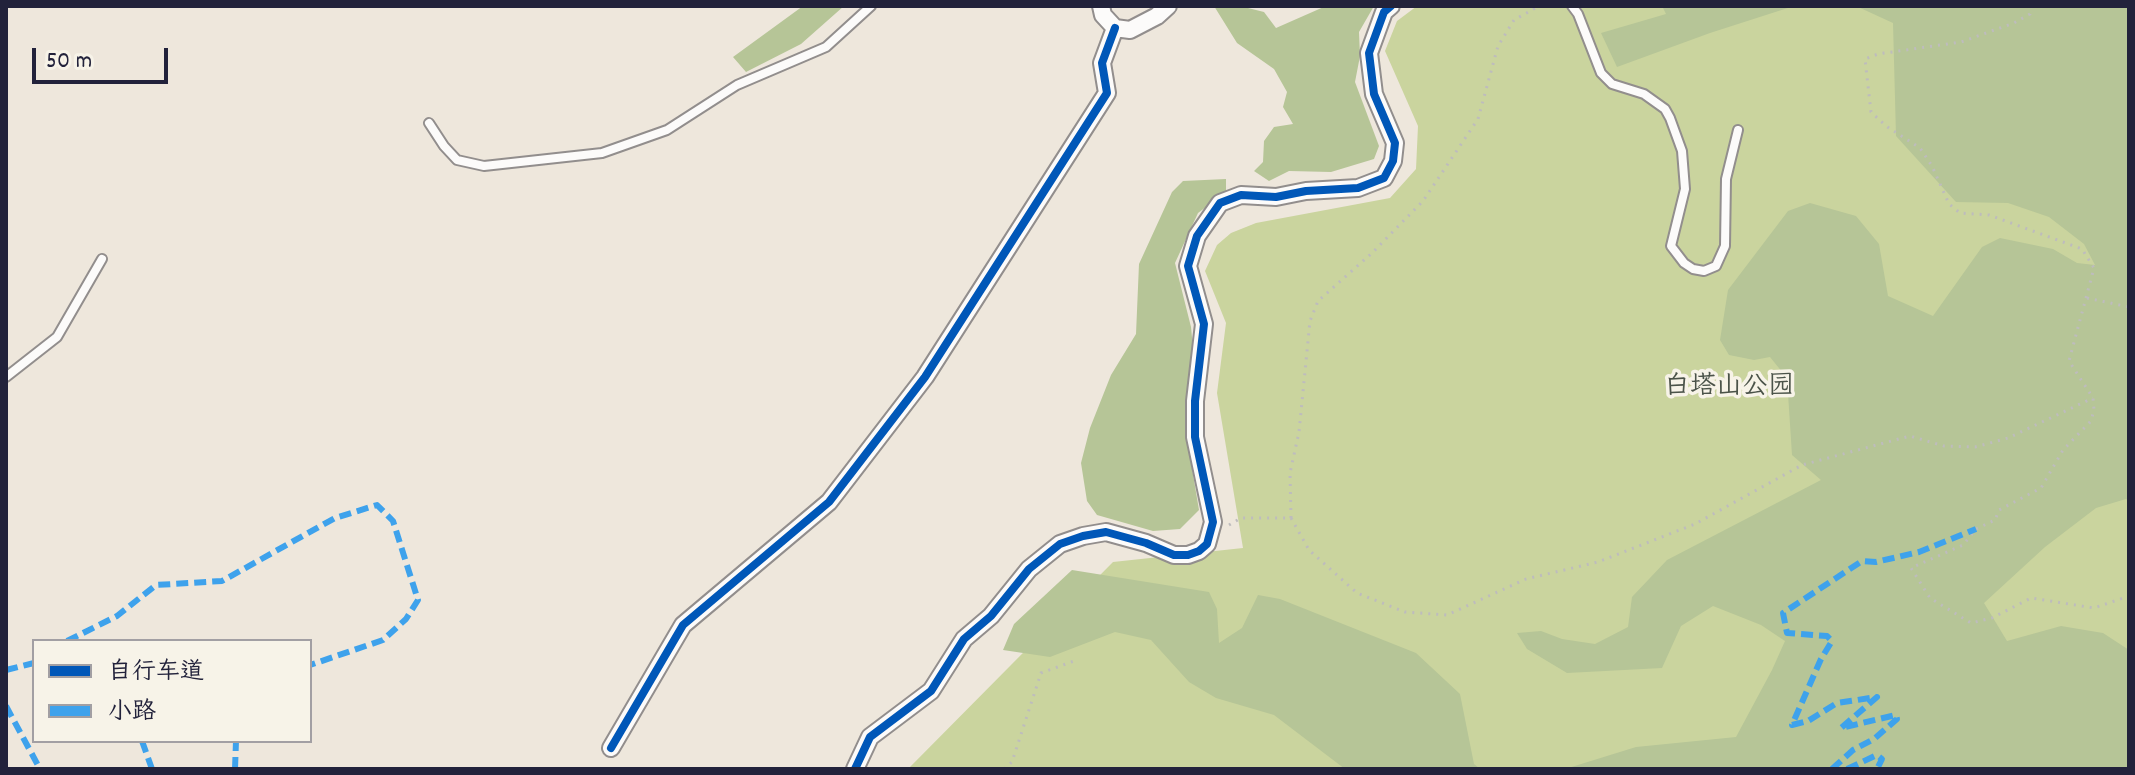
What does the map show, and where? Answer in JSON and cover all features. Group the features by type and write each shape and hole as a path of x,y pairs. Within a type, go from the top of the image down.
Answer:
{"street":[{"path":"1101,6 1103,15 1115,28 1130,30 1157,16 1168,6"},
{"path":"855,769 870,737 931,691 964,639 991,616 1029,569 1060,544 1106,532 1174,555 1188,555 1207,544 1213,522 1195,437 1195,401 1204,324 1188,266 1197,236 1220,203 1241,195 1276,197 1306,191 1358,188 1384,178 1393,161 1395,143 1374,94 1369,53 1384,12 1391,6"},
{"path":"611,748 683,625 829,502 925,377 1107,93 1102,63 1115,28"}],"lane":[{"path":"429,123 457,160 484,166 602,153 667,130 737,85 826,47 871,6"},
{"path":"1572,6 1601,73 1612,84 1644,94 1665,109 1670,118 1682,151 1685,189 1671,246 1693,269 1704,271 1716,266 1725,246 1726,179 1738,130"},
{"path":"6,377 57,337 102,259"}],"path":[{"path":"1539,6 1514,20 1498,46 1478,119 1423,201 1372,253 1318,301 1310,321 1299,432 1290,473 1291,518 1309,550 1357,593 1405,612 1447,615 1526,579 1598,562 1695,524 1802,465 1910,436 1944,446 1975,447 2008,438 2093,398"},
{"path":"2031,6 2030,14 2014,23 1961,42 1878,54 1865,59 1871,112 1886,126 1920,148 1949,204 1960,213 1989,215 2082,249 2094,268 2069,361 2093,398 2091,421 2063,450 2041,488 1999,510 1995,520 1976,529 1963,545 1911,568 1930,598 1971,623 1992,618 2031,598 2094,608 2129,596"},
{"path":"2087,298 2129,307"},
{"path":"1207,544 1212,546 1224,528 1241,518 1291,518"},
{"path":"1004,769 1012,762 1041,673 1077,660"}],"green space":[{"path":"803,6 844,6 801,44 746,72 733,57"},
{"path":"1214,6 1240,6 1264,12 1276,28 1326,6 1374,6 1359,32 1360,56 1355,82 1379,146 1374,159 1331,172 1289,171 1269,181 1254,171 1263,162 1264,141 1274,127 1293,124 1283,107 1287,92 1274,69 1237,43"},
{"name":"白塔山公园","path":"1417,6 2129,6 2129,769 908,769 1113,562 1243,548 1217,393 1226,323 1205,271 1217,245 1231,233 1256,223 1390,198 1416,169 1418,126 1385,51 1397,21"},
{"path":"1662,6 1794,6 1617,67 1601,33 1666,14"},
{"path":"1856,6 2129,6 2129,501 2126,499 2096,508 2045,547 1984,603 2007,641 2061,626 2103,633 2129,650 2129,769 1565,769 1636,747 1736,737 1785,641 1761,625 1713,606 1681,626 1662,668 1567,673 1527,649 1517,633 1541,631 1562,639 1595,644 1628,627 1632,597 1667,560 1821,480 1792,455 1787,378 1770,357 1754,360 1729,355 1720,340 1728,290 1788,211 1810,203 1856,216 1879,244 1888,296 1933,316 1982,247 2000,238 2053,249 2077,263 2095,265 2084,244 2049,217 2008,203 1956,202 1896,136 1893,23"},
{"path":"1226,179 1226,192 1198,213 1175,263 1191,327 1194,358 1186,398 1185,427 1199,510 1180,529 1153,531 1097,515 1087,501 1081,463 1090,428 1111,375 1136,334 1139,264 1172,192 1183,181"},
{"path":"1072,570 1209,592 1217,609 1219,643 1242,628 1258,595 1280,599 1416,653 1460,694 1474,764 1480,769 1345,769 1274,715 1216,698 1189,682 1151,640 1115,632 1050,657 1003,650 1014,624"}],"marked path":[{"path":"71,639 117,616 156,585 222,581 335,518 377,505 393,521 418,600 406,619 383,640 312,664"},
{"path":"1832,769 1853,750 1874,739 1897,719 1896,715 1841,728 1877,697 1837,703 1808,721 1792,725 1832,641 1827,636 1787,633 1783,613 1862,561 1876,562 1919,552 1976,529"},
{"path":"6,670 32,664"},
{"path":"6,706 40,769"},
{"path":"143,743 152,769"},
{"path":"235,769 236,743"},
{"path":"1847,769 1877,755 1882,759 1877,769"}],"cycle path":[{"path":"855,769 870,737 931,691 964,639 991,616 1029,569 1060,544 1106,532 1174,555 1188,555 1207,544 1213,522 1195,437 1195,401 1204,324 1188,266 1197,236 1220,203 1241,195 1276,197 1306,191 1358,188 1384,178 1393,161 1395,143 1374,94 1369,53 1384,12 1391,6"},
{"path":"611,748 683,625 829,502 925,377 1107,93 1102,63 1115,28"}]}
